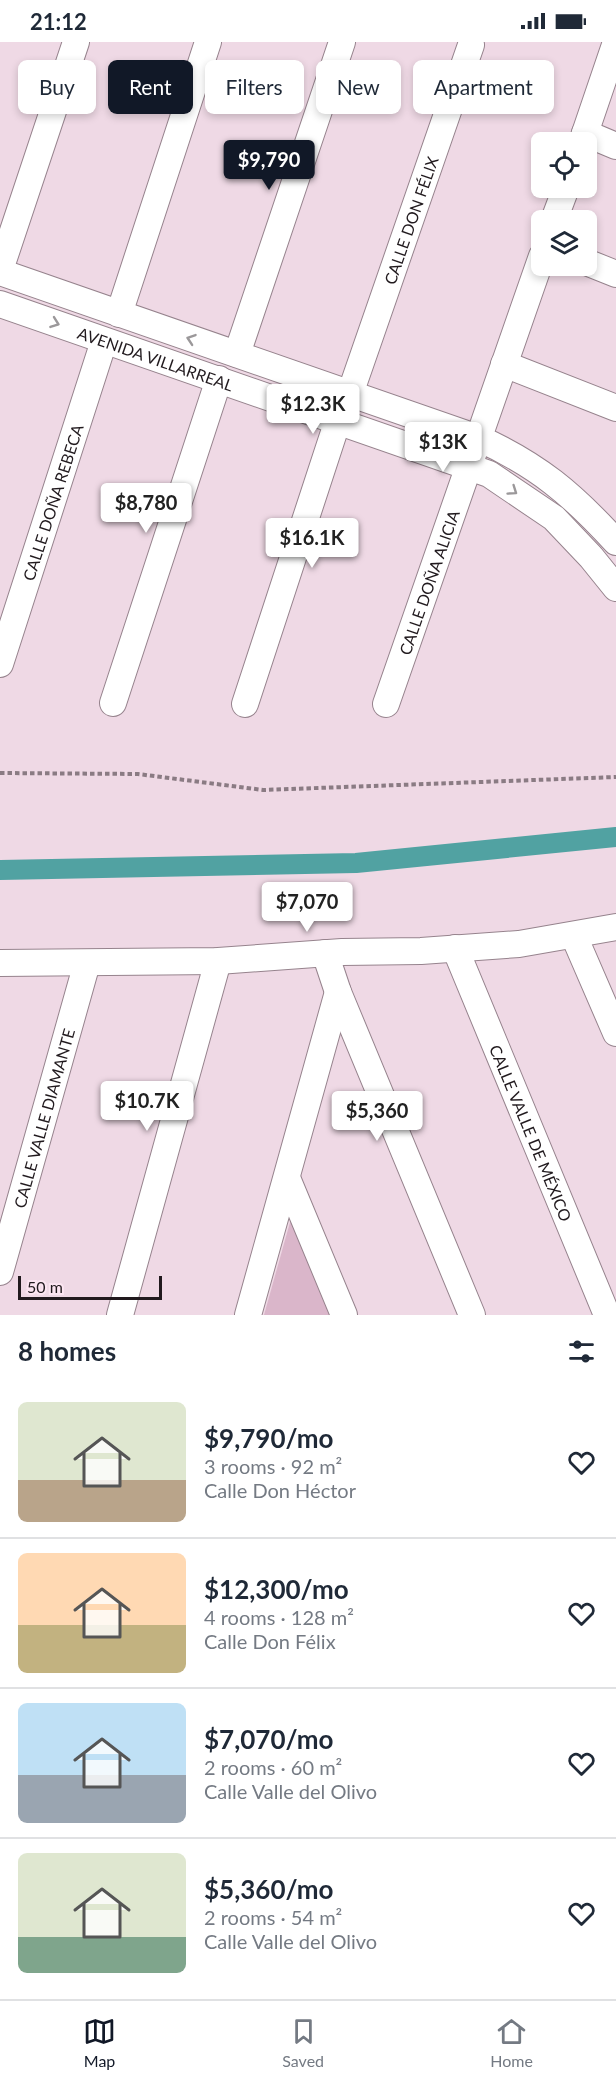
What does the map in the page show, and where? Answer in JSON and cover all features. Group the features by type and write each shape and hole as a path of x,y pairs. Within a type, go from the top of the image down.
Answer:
{"street":[{"path":"0,271 76,42"},
{"path":"119,314 208,42"},
{"path":"237,354 342,42"},
{"path":"585,132 616,42"},
{"name":"CALLE DON FÉLIX","path":"350,394 471,45"},
{"path":"597,141 616,146"},
{"path":"597,266 616,274"},
{"name":"AVENIDA VILLARREAL","path":"0,271 478,438 503,449 578,500 616,542"},
{"name":"CALLE DOÑA ALICIA","path":"386,704 535,276"},
{"name":"AVENIDA VILLARREAL","path":"0,304 489,474 554,518 591,556 616,588"},
{"name":"CALLE DOÑA REBECA","path":"0,664 104,341"},
{"path":"504,364 616,408"},
{"path":"113,703 219,379"},
{"path":"245,704 338,420"},
{"path":"0,963 218,961 325,953 455,948 574,936 616,927"},
{"path":"574,936 616,1033"},
{"name":"CALLE VALLE DE MÉXICO","path":"455,948 607,1315"},
{"path":"325,953 338,992 472,1315"},
{"path":"120,1315 218,961"},
{"name":"CALLE VALLE DIAMANTE","path":"0,1272 87,963"},
{"path":"248,1315 338,992"},
{"path":"287,1178 344,1315"}],"path":[{"path":"0,773 138,774 263,790 616,777"}],"shaded area":[{"path":"294,1208 335,1315 264,1315"}],"waterway":[{"path":"0,870 356,863 616,837"}]}
